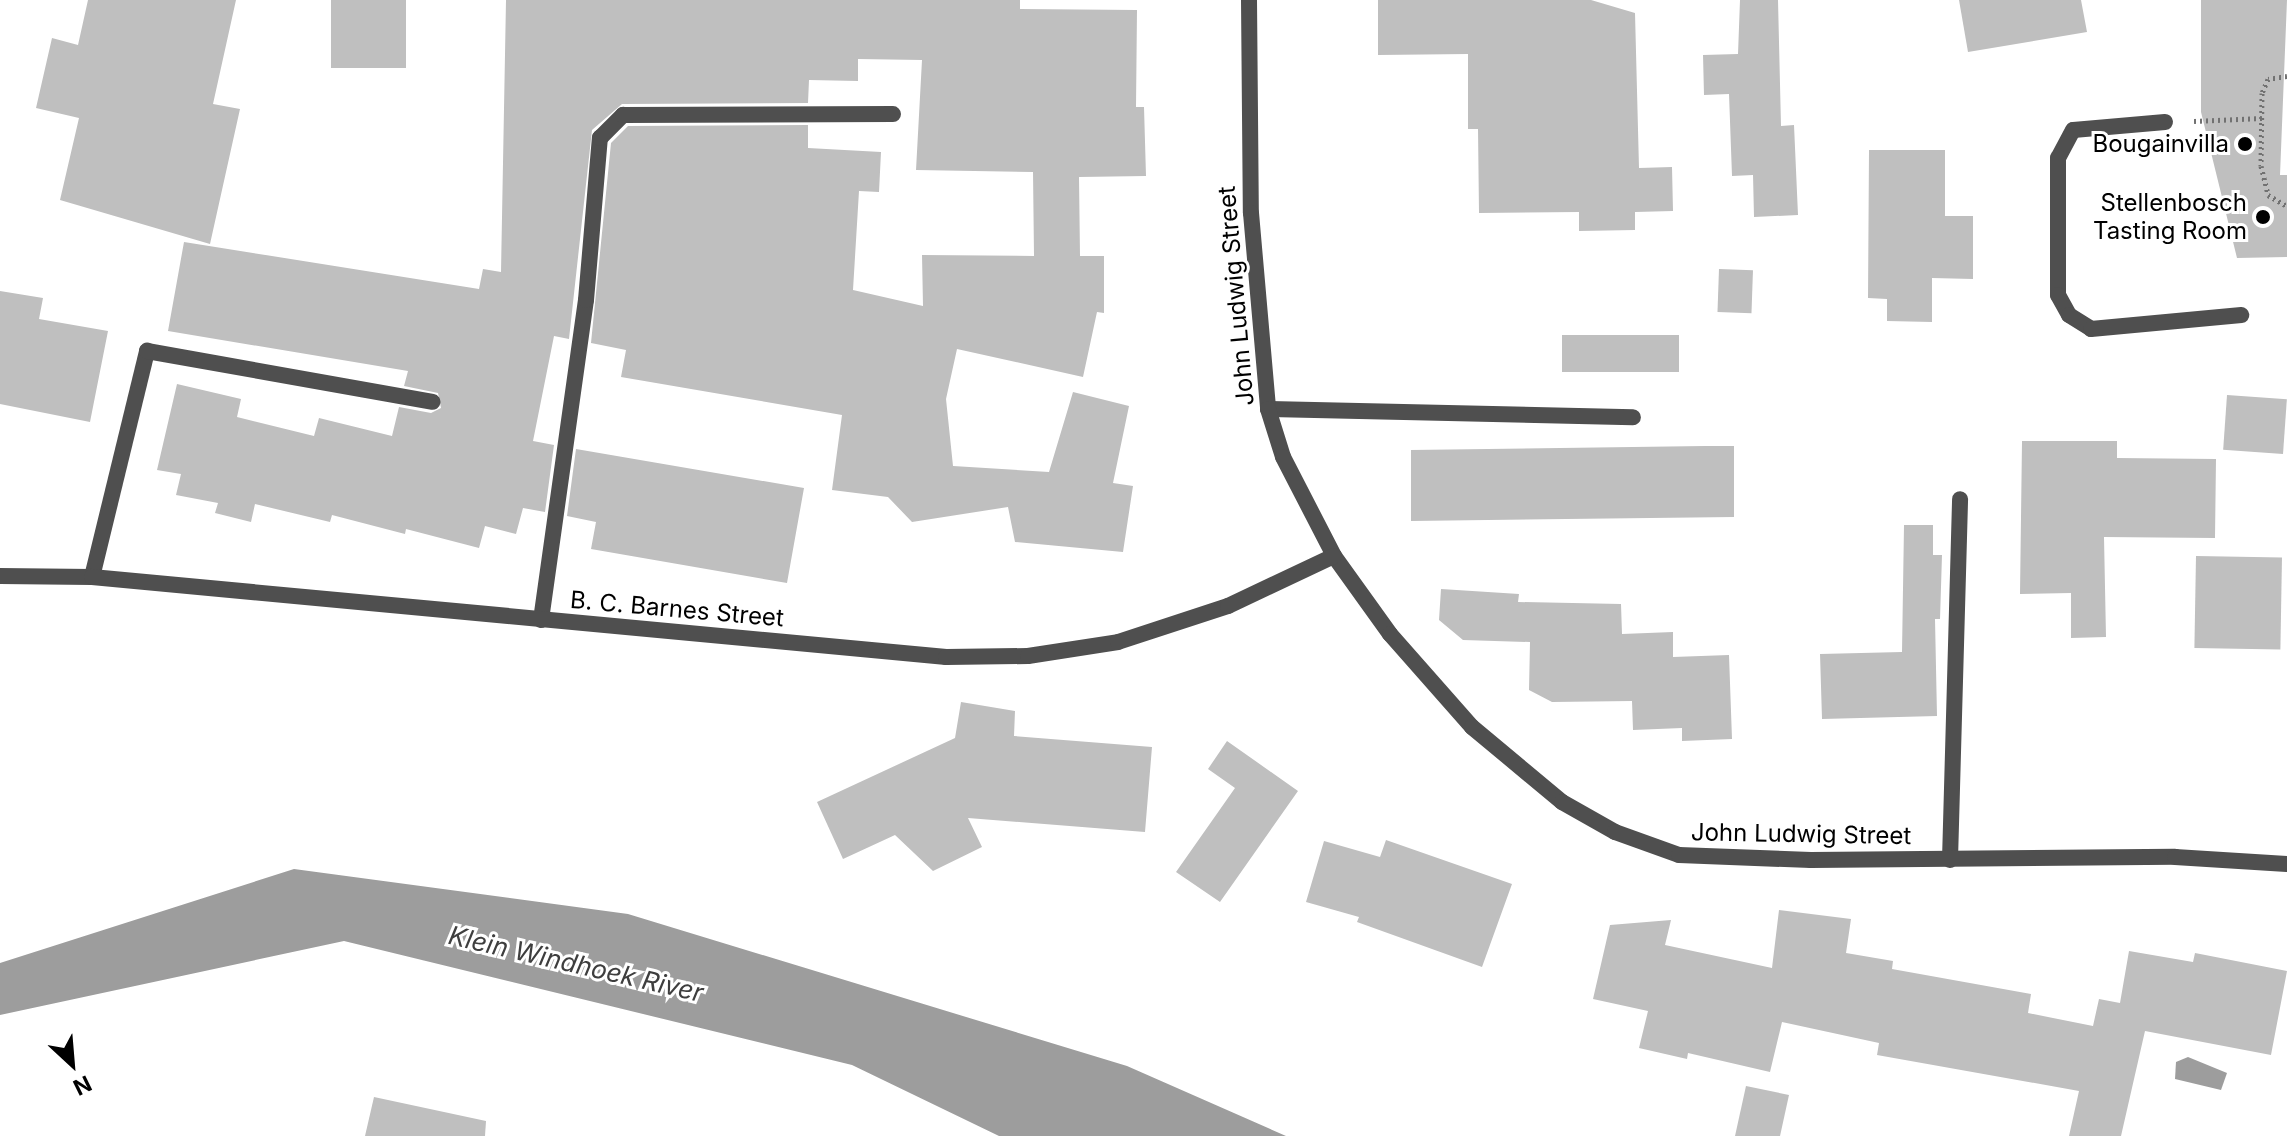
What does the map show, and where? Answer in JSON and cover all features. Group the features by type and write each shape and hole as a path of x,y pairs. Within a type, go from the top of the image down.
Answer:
{"street":[{"name":"John Ludwig Street","path":"1249,0 1251,213 1268,409 1283,457 1334,556 1390,634 1472,727 1562,802 1615,832 1679,855 1950,860 2175,857 2287,864"},
{"path":"541,620 586,300 600,138 623,115 893,114"},
{"path":"2165,122 2073,130 2058,158 2058,295 2069,315 2091,329 2241,315"},
{"path":"92,577 147,351 432,402"},
{"path":"1268,409 1633,417"},
{"path":"1950,860 1960,499"},
{"name":"B. C. Barnes Street","path":"0,576 92,577 946,657 1028,656 1118,642 1228,606 1334,556"}],"path":[{"path":"2287,76 2268,79 2262,118 2265,186 2268,195 2287,206"},
{"path":"2165,122 2262,118"}],"water":[{"name":"Klein Windhoek River","path":"294,869 628,914 1127,1066 1286,1136 999,1136 852,1065 344,941 0,1015 0,963"},
{"path":"2188,1057 2227,1073 2221,1090 2175,1079 2176,1062"}],"building":[{"path":"88,0 236,0 213,104 240,109 210,244 60,200 79,118 36,108 52,38 78,45"},
{"path":"331,0 406,0 406,68 331,68"},
{"path":"506,0 1020,0 1020,9 1137,10 1136,107 1144,107 1146,176 1079,177 1080,256 1104,256 1104,313 1097,312 1083,377 957,349 946,399 953,466 1049,472 1073,392 1129,406 1113,483 1133,486 1123,552 1015,542 1008,507 912,522 888,497 832,490 842,415 621,377 626,350 591,343 611,143 628,126 808,125 808,148 881,152 879,192 859,191 853,290 923,306 922,255 1034,256 1033,172 916,170 922,60 858,59 858,81 809,80 808,103 622,104 592,130 569,339 554,336 533,441 554,445 545,512 523,508 516,534 485,526 479,548 406,529 405,534 332,515 330,522 255,504 251,522 215,513 218,503 176,495 181,474 157,470 177,384 241,399 237,417 314,436 319,418 392,436 399,407 431,413 441,408 438,393 404,386 408,371 168,331 184,242 479,289 483,269 501,272"},
{"path":"1378,0 1591,0 1635,13 1639,168 1672,167 1673,211 1635,212 1635,230 1579,231 1579,212 1479,213 1478,129 1468,129 1468,54 1378,55"},
{"path":"1740,0 1778,0 1781,126 1794,125 1798,215 1754,217 1753,175 1732,176 1729,94 1704,95 1703,55 1738,54"},
{"path":"1959,0 2081,0 2087,32 1968,52"},
{"name":"Bougainvilla","path":"2201,0 2287,0 2280,175 2287,175 2287,257 2237,258 2201,112"},
{"path":"1869,150 1945,150 1945,216 1973,216 1973,279 1932,278 1932,322 1887,321 1887,299 1868,298"},
{"path":"1719,269 1753,270 1751,313 1717,312"},
{"path":"0,291 43,298 39,319 108,331 90,422 0,404"},
{"path":"1562,335 1679,335 1679,372 1562,372"},
{"path":"2227,395 2287,399 2283,454 2223,450"},
{"path":"2022,441 2117,441 2117,458 2216,459 2215,538 2104,537 2106,637 2071,638 2071,593 2020,594"},
{"path":"1734,446 1734,517 1411,521 1411,450"},
{"path":"576,449 804,488 787,583 591,549 596,522 567,516"},
{"path":"1904,525 1933,525 1933,555 1942,555 1940,619 1935,619 1937,716 1822,719 1820,654 1902,652"},
{"path":"2196,556 2282,558 2280,649 2194,648"},
{"path":"1441,589 1519,594 1518,602 1621,604 1622,634 1673,632 1673,657 1729,655 1732,739 1682,741 1682,728 1633,730 1632,701 1552,702 1529,690 1530,642 1463,640 1439,620"},
{"path":"961,702 1015,711 1014,736 1152,747 1145,832 968,818 982,847 933,871 895,835 843,859 817,802 955,738"},
{"path":"1227,741 1298,791 1220,902 1176,872 1235,788 1208,769"},
{"path":"1386,840 1512,884 1482,967 1357,922 1359,917 1306,902 1324,841 1380,857"},
{"path":"1779,910 1851,919 1846,953 1893,961 1892,969 2031,994 2028,1013 2093,1026 2099,999 2120,1003 2129,951 2193,962 2195,953 2287,971 2271,1055 2145,1031 2121,1136 2069,1136 2079,1091 1877,1055 1879,1043 1782,1022 1770,1072 1688,1053 1687,1059 1639,1048 1648,1011 1593,999 1610,925 1671,920 1665,945 1772,968"},
{"path":"1746,1086 1789,1095 1780,1136 1735,1136"},
{"path":"374,1097 486,1121 485,1136 365,1136"}],"place":[{"name":"Bougainvilla","path":"2245,144"},
{"name":"Stellenbosch Tasting Room","path":"2263,217"}]}
